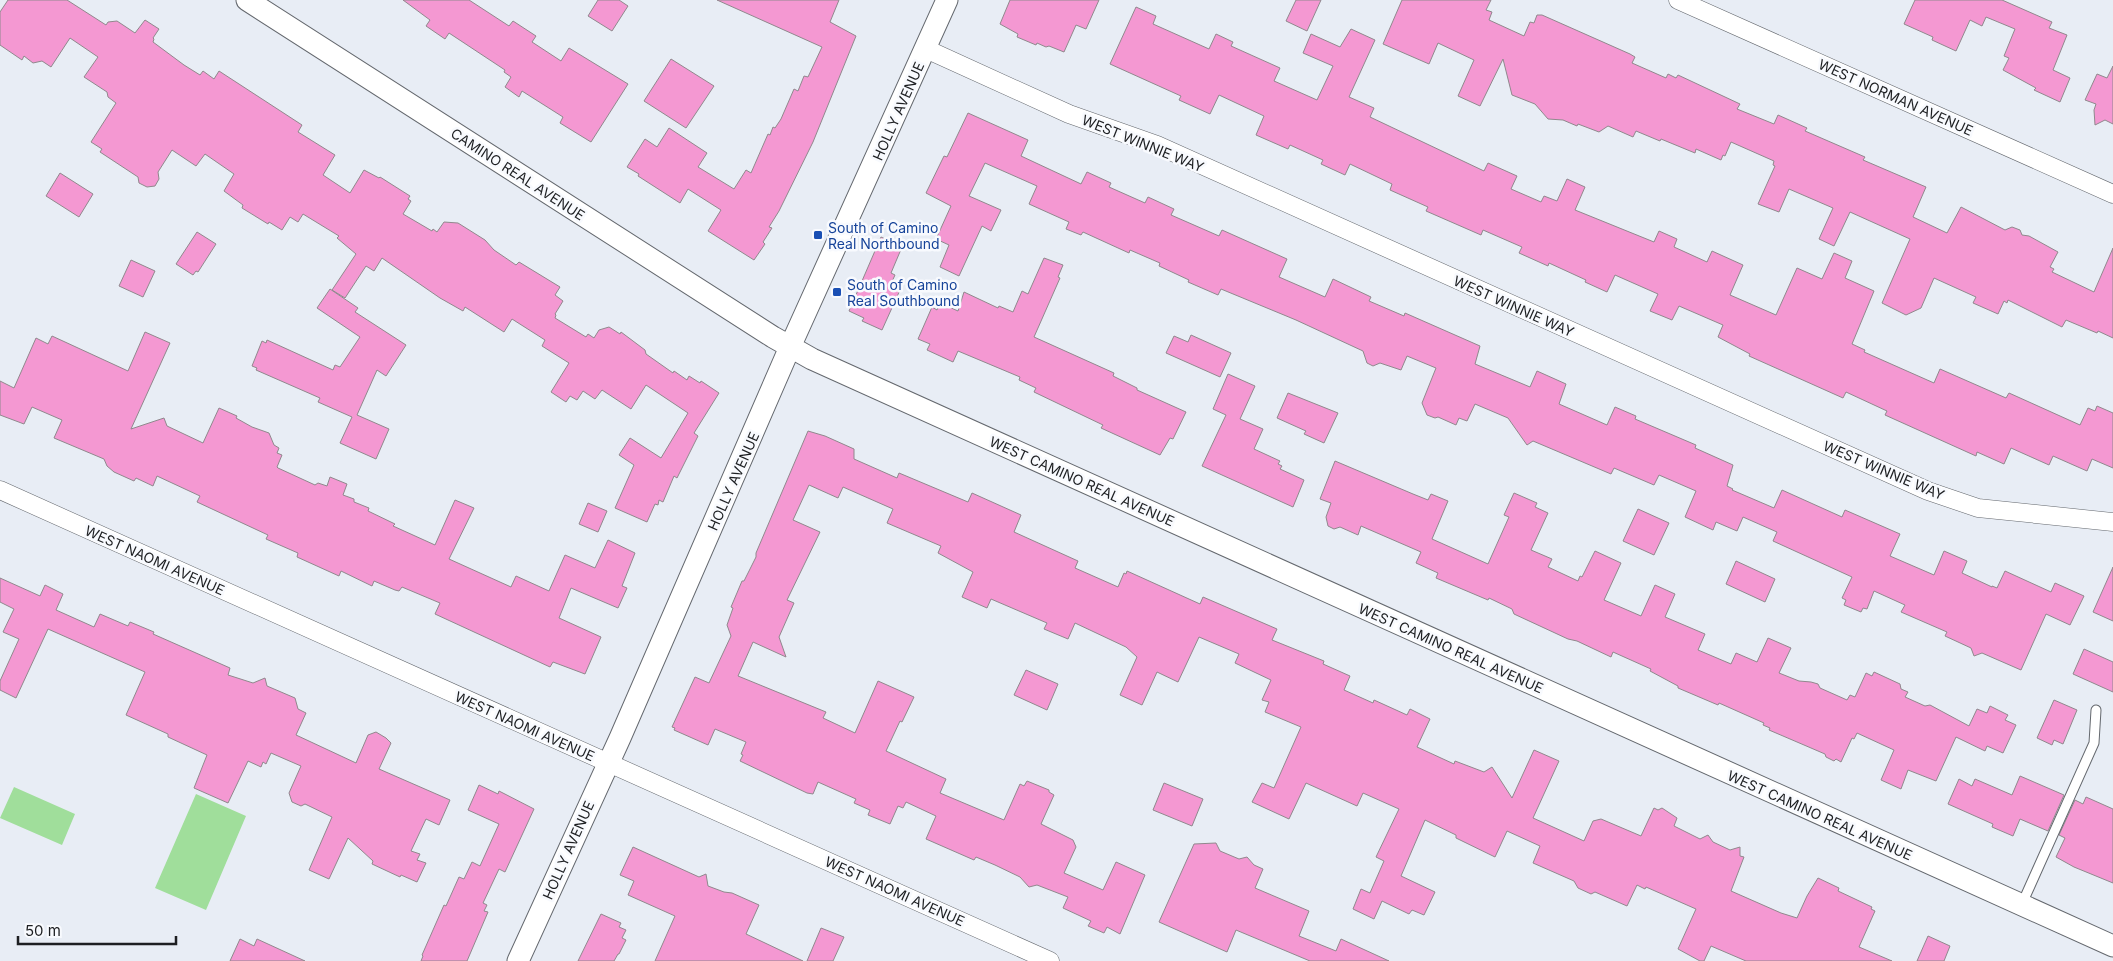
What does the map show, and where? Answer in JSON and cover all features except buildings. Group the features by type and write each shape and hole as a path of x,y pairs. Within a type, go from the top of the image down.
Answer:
{"street":[{"name":"CAMINO REAL AVENUE","path":"247,0 790,348"},
{"name":"HOLLY AVENUE","path":"518,961 608,764 790,348 948,0"},
{"name":"WEST NORMAN AVENUE","path":"1678,0 2113,194"},
{"name":"WEST WINNIE WAY","path":"926,49 1069,114 1157,146 1928,492 1978,508 2113,522"},
{"name":"WEST CAMINO REAL AVENUE","path":"790,348 2113,946"},
{"name":"WEST NAOMI AVENUE","path":"0,490 1050,961"}],"lane":[{"path":"2022,906 2094,743 2096,710"}],"green space":[{"path":"14,787 75,814 62,845 0,818"},
{"path":"196,794 246,816 206,910 155,888"}],"place":[{"name":"South of Camino Real Northbound","path":"818,235"},
{"name":"South of Camino Real Southbound","path":"837,292"}]}
